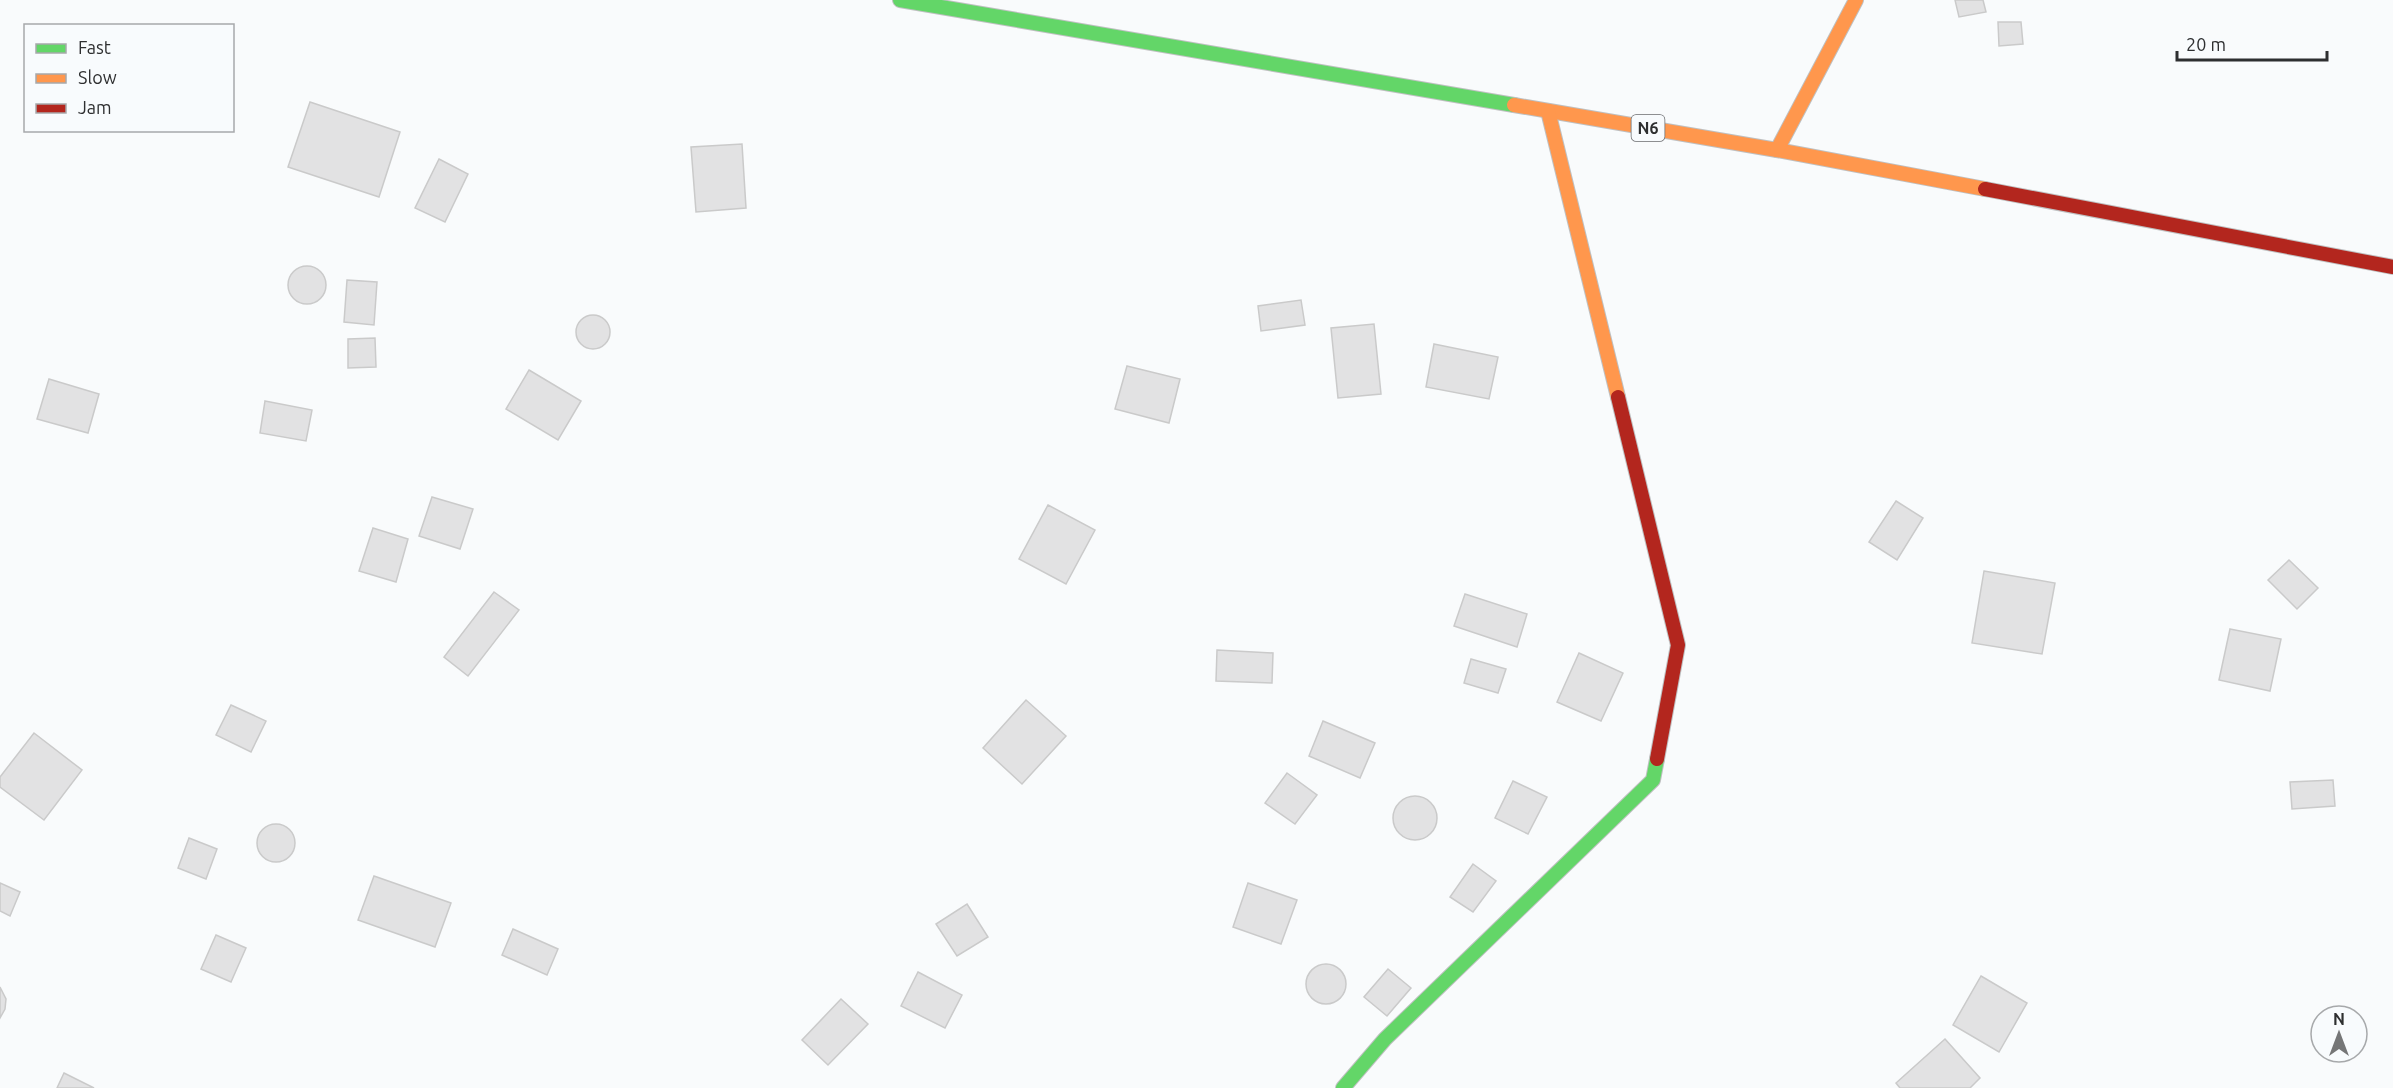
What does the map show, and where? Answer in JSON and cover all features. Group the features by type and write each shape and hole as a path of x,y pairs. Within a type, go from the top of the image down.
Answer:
{"main road":[{"name":"N6","path":"900,0 1777,150 2393,267"},
{"path":"1777,150 1856,0"},
{"path":"1343,1088 1385,1040 1653,780 1678,645 1548,111"}],"building":[{"path":"1955,0 1983,0 1986,12 1959,17"},
{"path":"1998,22 2021,22 2023,44 1999,46"},
{"path":"310,102 400,132 379,197 288,167"},
{"path":"742,144 746,208 696,212 691,147"},
{"path":"439,159 468,174 445,222 415,208"},
{"path":"307,266 320,272 326,285 320,298 307,304 294,298 288,285 294,272"},
{"path":"347,280 377,282 374,325 344,322"},
{"path":"1301,300 1305,325 1261,331 1258,306"},
{"path":"593,315 605,320 610,332 605,344 593,349 581,344 576,332 581,320"},
{"path":"1374,324 1381,394 1338,398 1331,328"},
{"path":"375,338 376,367 348,368 348,339"},
{"path":"1434,344 1498,357 1489,399 1426,387"},
{"path":"1127,366 1180,379 1169,423 1115,409"},
{"path":"529,370 581,401 558,440 506,409"},
{"path":"49,379 99,394 88,433 37,419"},
{"path":"265,401 312,410 306,441 260,433"},
{"path":"432,497 473,509 460,549 419,536"},
{"path":"1896,501 1923,518 1897,560 1869,542"},
{"path":"1048,505 1095,530 1066,584 1019,559"},
{"path":"373,528 408,539 396,582 359,571"},
{"path":"2289,560 2318,588 2297,609 2268,580"},
{"path":"1984,571 2055,583 2042,654 1972,643"},
{"path":"494,592 519,610 468,676 444,657"},
{"path":"1465,594 1527,614 1517,647 1454,626"},
{"path":"2230,629 2281,639 2270,691 2219,680"},
{"path":"1217,650 1273,653 1272,683 1216,681"},
{"path":"1579,653 1623,673 1601,721 1557,702"},
{"path":"1471,659 1506,669 1498,693 1464,683"},
{"path":"1026,700 1066,736 1022,784 983,748"},
{"path":"231,705 266,721 251,752 216,735"},
{"path":"1323,721 1375,743 1360,778 1309,756"},
{"path":"34,733 82,770 44,820 0,787 0,777"},
{"path":"1287,773 1317,795 1295,824 1265,803"},
{"path":"2333,780 2335,806 2292,809 2290,782"},
{"path":"1513,781 1547,797 1528,834 1495,818"},
{"path":"1415,796 1430,803 1437,818 1430,833 1415,840 1400,833 1393,818 1400,803"},
{"path":"276,824 289,830 295,843 289,856 276,862 263,856 257,843 263,830"},
{"path":"189,838 217,849 206,879 178,868"},
{"path":"1473,864 1496,881 1473,912 1450,897"},
{"path":"374,876 451,903 435,947 358,920"},
{"path":"0,883 20,892 10,916 0,911"},
{"path":"1248,883 1297,900 1281,944 1233,927"},
{"path":"967,904 988,937 957,956 936,924"},
{"path":"513,929 558,949 547,975 502,955"},
{"path":"216,935 246,948 231,982 201,969"},
{"path":"1326,964 1334,965 1340,970 1345,976 1345,992 1340,998 1334,1003 1326,1004 1318,1003 1312,998 1307,992 1306,984 1307,976 1312,970 1318,965"},
{"path":"1388,969 1411,988 1387,1016 1364,997"},
{"path":"918,972 962,995 945,1028 901,1006"},
{"path":"1981,976 2027,1003 1999,1052 1953,1025"},
{"path":"0,987 6,999 5,1009 0,1018"},
{"path":"841,999 868,1024 828,1065 802,1040"},
{"path":"1945,1039 1980,1078 1970,1088 1900,1088 1896,1083"},
{"path":"64,1073 94,1088 57,1088"}],"traffic: fast":[{"path":"900,0 1514,105"},
{"path":"1343,1088 1385,1039 1653,780 1657,759"}],"traffic: slow":[{"path":"1777,150 1856,0"},
{"path":"1514,105 1777,150 1985,189"},
{"path":"1548,111 1618,397"}],"traffic: jam":[{"path":"1985,189 2393,267"},
{"path":"1618,397 1678,645 1657,759"}]}
